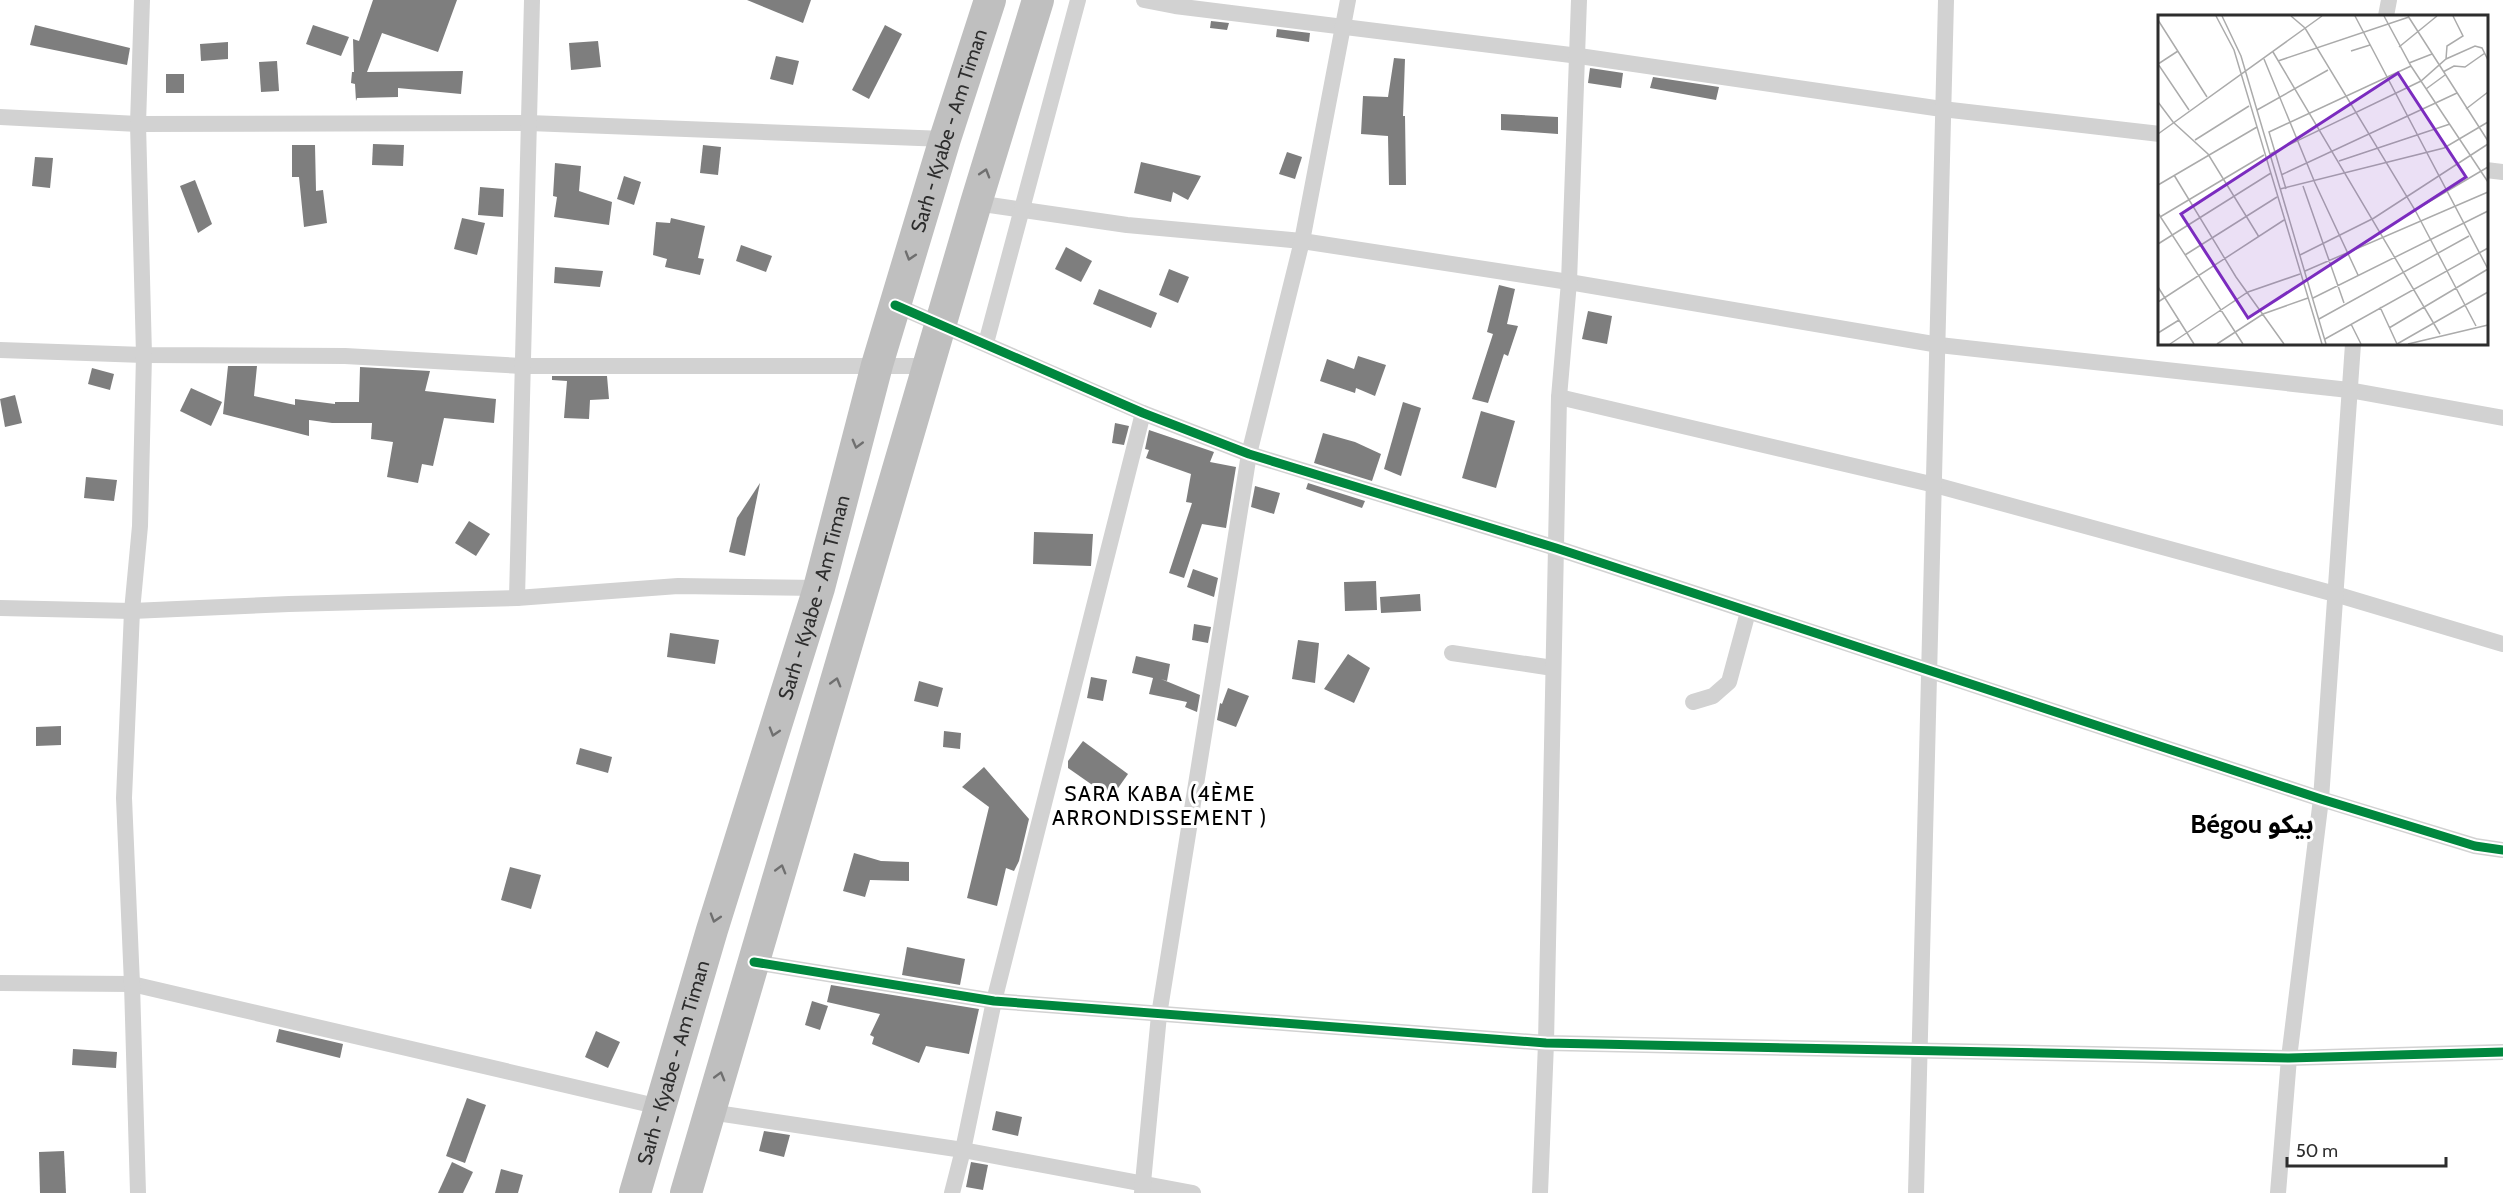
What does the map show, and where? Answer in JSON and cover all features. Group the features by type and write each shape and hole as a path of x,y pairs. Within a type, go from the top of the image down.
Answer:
{"highway":[{"name":"Sarh - Kyabe - Am Timan","path":"635,1193 712,930 819,588 877,365 945,139 990,0"},
{"path":"686,1193 976,203 1038,0"}],"street":[{"path":"138,1193 132,984 123,798 132,611 140,526 144,356 138,124 141,0"},
{"path":"517,598 532,0"},
{"path":"986,344 1078,0"},
{"path":"1144,0 1175,6 1579,56 1941,110 2158,134"},
{"path":"1142,1188 1159,1015 1249,454 1302,241 1345,26 1348,0"},
{"path":"1539,1193 1546,1043 1559,397 1569,282 1579,56 1579,0"},
{"path":"1916,1193 1939,345 1941,110 1946,0"},
{"path":"2386,15 2389,0"},
{"path":"0,117 138,124 529,123 945,139"},
{"path":"2488,170 2503,172"},
{"path":"976,203 1127,225 1302,241 1569,282 1939,345 2349,390 2503,418"},
{"path":"895,305 1143,413 1249,454 1556,548 2321,799 2475,846 2503,850"},
{"path":"2278,1193 2289,1058 2321,799 2353,345"},
{"path":"0,350 144,356 345,356 522,366 929,366"},
{"path":"1559,397 1935,484 2335,594 2503,644"},
{"path":"952,1193 994,1001 1143,413"},
{"path":"0,608 132,611 517,598 678,586 819,588"},
{"path":"1693,702 1713,696 1729,682 1748,612"},
{"path":"1452,653 1553,668"},
{"path":"754,962 994,1001 1546,1043 2289,1058 2503,1052"},
{"path":"0,983 132,984 660,1107"},
{"path":"710,1112 963,1150 1142,1188 1193,1193"}],"building":[{"path":"373,0 457,0 438,52 382,33 367,72 463,71 461,94 398,88 398,97 357,98 356,101 355,84 351,83 352,72 354,72 353,39 359,41"},
{"path":"747,0 811,0 803,23"},
{"path":"1211,21 1229,23 1227,30 1210,28"},
{"path":"35,25 130,48 127,65 30,45"},
{"path":"313,25 349,37 341,56 306,44"},
{"path":"885,25 902,34 869,99 852,90"},
{"path":"1277,29 1310,33 1309,42 1276,37"},
{"path":"598,41 601,67 571,70 569,43"},
{"path":"228,42 228,59 201,61 200,44"},
{"path":"776,56 799,61 793,85 770,79"},
{"path":"1394,58 1405,59 1403,116 1405,116 1406,185 1389,185 1388,136 1361,134 1363,96 1388,97"},
{"path":"277,61 279,91 261,92 259,62"},
{"path":"1590,68 1623,73 1621,88 1588,83"},
{"path":"166,74 184,74 184,93 166,93"},
{"path":"1653,77 1719,87 1716,100 1650,88"},
{"path":"1501,114 1558,117 1558,134 1501,130"},
{"path":"373,144 404,145 403,166 372,165"},
{"path":"292,145 315,145 316,191 323,190 327,223 304,227 299,177 292,177"},
{"path":"703,145 721,147 718,175 700,173"},
{"path":"1287,152 1302,157 1295,179 1279,174"},
{"path":"35,157 53,158 50,188 32,186"},
{"path":"1141,162 1201,176 1188,200 1173,192 1171,202 1134,193"},
{"path":"555,163 581,166 579,191 612,202 609,225 554,217 557,197 553,196"},
{"path":"624,176 641,182 634,205 617,199"},
{"path":"195,180 212,224 198,233 180,186"},
{"path":"480,187 504,189 503,217 478,215"},
{"path":"462,218 485,223 477,255 454,249"},
{"path":"671,218 705,226 698,258 704,259 700,275 665,267 667,259 653,255 656,222 670,223"},
{"path":"741,245 772,256 766,272 736,261"},
{"path":"1066,247 1092,261 1081,282 1055,269"},
{"path":"555,267 603,271 600,287 554,283"},
{"path":"1169,269 1189,277 1178,303 1159,295"},
{"path":"1499,285 1515,289 1507,324 1518,326 1508,356 1504,354 1488,403 1472,399 1493,334 1487,332"},
{"path":"1099,289 1157,313 1151,328 1093,304"},
{"path":"1588,311 1612,316 1607,344 1582,339"},
{"path":"1358,356 1386,365 1375,396 1356,388 1355,393 1320,381 1327,359 1354,369"},
{"path":"228,366 257,366 254,396 295,405 295,399 335,404 335,402 359,402 360,367 430,371 425,391 496,399 494,423 444,418 433,466 422,464 418,483 387,477 393,442 371,439 372,423 332,423 309,420 309,436 223,414"},
{"path":"92,368 114,374 110,390 88,384"},
{"path":"552,376 607,376 609,399 590,400 589,419 564,418 567,381 552,380"},
{"path":"191,388 222,402 211,426 180,411"},
{"path":"15,395 22,423 5,427 0,399"},
{"path":"1403,402 1421,408 1401,476 1384,469"},
{"path":"1481,411 1515,421 1496,488 1462,478"},
{"path":"1115,423 1129,426 1124,445 1112,443"},
{"path":"1149,430 1214,452 1210,462 1236,467 1226,528 1202,524 1184,578 1169,573 1192,503 1186,502 1191,474 1146,458 1149,450 1145,449"},
{"path":"1323,433 1355,442 1381,454 1372,481 1314,463"},
{"path":"86,477 117,480 114,501 84,498"},
{"path":"760,483 745,556 729,552 737,518"},
{"path":"1308,483 1365,501 1362,508 1306,489"},
{"path":"1255,486 1280,493 1274,514 1251,507"},
{"path":"469,521 490,534 476,556 455,543"},
{"path":"1034,532 1093,534 1091,566 1033,564"},
{"path":"1193,569 1218,578 1214,597 1187,587"},
{"path":"1376,581 1377,610 1345,611 1344,582"},
{"path":"1420,594 1421,611 1381,613 1380,597"},
{"path":"1194,624 1211,627 1208,643 1192,640"},
{"path":"670,633 719,640 715,664 667,657"},
{"path":"1298,640 1319,643 1315,683 1292,679"},
{"path":"1348,654 1370,668 1354,703 1324,689"},
{"path":"1136,656 1170,664 1167,681 1161,679 1200,695 1197,712 1185,707 1187,702 1149,694 1153,678 1132,673"},
{"path":"1091,677 1107,680 1103,701 1087,698"},
{"path":"919,681 943,688 938,707 914,701"},
{"path":"1228,688 1249,696 1236,727 1217,720 1220,703 1222,704"},
{"path":"61,726 61,745 36,746 36,727"},
{"path":"944,731 961,733 960,749 943,747"},
{"path":"1083,741 1128,774 1111,798 1068,768 1068,761"},
{"path":"580,748 612,757 608,773 576,764"},
{"path":"984,767 1029,819 1019,861 1014,871 1006,868 997,906 967,898 989,807 962,787"},
{"path":"854,853 881,861 909,862 909,881 870,880 865,897 843,891"},
{"path":"510,867 541,875 531,909 501,900"},
{"path":"907,947 965,959 960,985 902,975"},
{"path":"831,985 979,1009 969,1054 926,1046 919,1063 872,1044 874,1037 870,1035 880,1014 827,1002"},
{"path":"812,1001 828,1006 820,1030 805,1025"},
{"path":"279,1029 343,1044 340,1058 276,1042"},
{"path":"596,1031 620,1042 608,1068 585,1057"},
{"path":"73,1049 117,1052 116,1068 72,1065"},
{"path":"467,1098 486,1105 465,1163 446,1156"},
{"path":"996,1111 1022,1117 1018,1136 992,1130"},
{"path":"764,1131 790,1135 784,1157 759,1151"},
{"path":"64,1151 66,1193 40,1193 39,1152"},
{"path":"452,1162 473,1172 463,1193 438,1193"},
{"path":"971,1162 988,1165 983,1190 966,1187"},
{"path":"501,1169 523,1175 518,1193 495,1193"}],"cycle path":[{"path":"895,305 1143,413 1249,454 1556,548 2321,799 2475,846 2503,850"},
{"path":"754,962 994,1001 1546,1043 2289,1058 2503,1052"}],"district":[{"name":"SARA KABA (4ÈME ARRONDISSEMENT )","path":"1160,806"},
{"name":"Bégou بيكو","path":"2252,824"}]}
